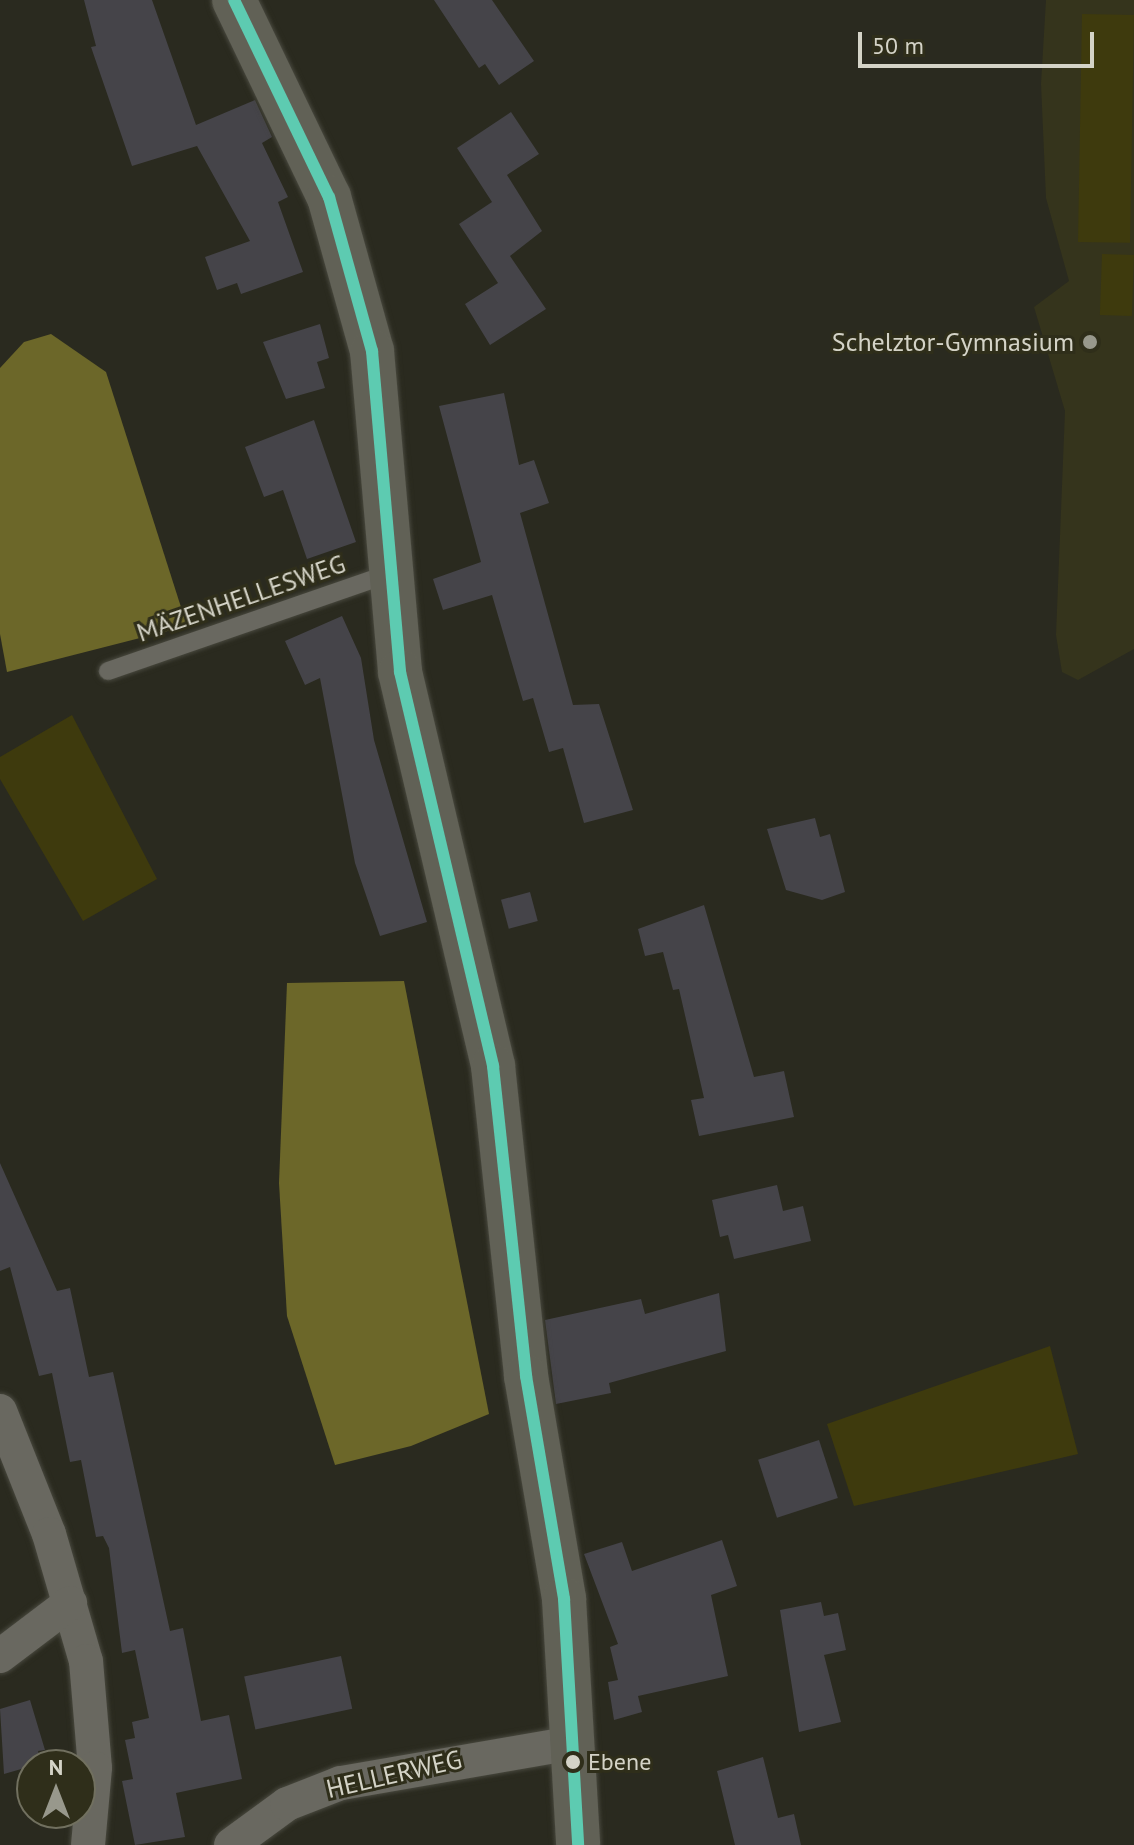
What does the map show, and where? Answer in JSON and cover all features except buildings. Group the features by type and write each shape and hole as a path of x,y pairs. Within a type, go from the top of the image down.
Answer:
{"main road":[{"path":"234,0 313,161 355,278 381,406 391,573 406,706 491,1054 526,1376 564,1599 578,1845"}],"street":[{"path":"0,1411 40,1506 70,1603 93,1712 88,1845"},
{"path":"0,1656 70,1603"},
{"name":"HELLERWEG","path":"231,1845 287,1804 341,1783 572,1743"}],"lane":[{"name":"MÄZENHELLESWEG","path":"108,671 391,573"}],"shaded area":[{"name":"Schelztor-Gymnasium","path":"1046,0 1134,0 1134,649 1078,680 1062,672 1056,635 1065,411 1034,307 1069,281 1046,198 1041,84"},
{"path":"1082,14 1134,15 1130,243 1078,242"},
{"path":"1102,254 1134,255 1132,316 1100,315"},
{"path":"51,334 106,372 187,626 7,672 0,634 0,368 24,342"},
{"path":"72,715 157,879 83,921 0,779 0,757"},
{"path":"404,981 489,1414 411,1446 335,1465 287,1316 279,1183 287,983"},
{"path":"1050,1346 1078,1454 854,1506 827,1424"}],"transit line":[{"path":"234,0 329,197 372,351 400,672 493,1066 526,1376 564,1599 578,1845"}],"place":[{"name":"Schelztor-Gymnasium","path":"1090,342"},
{"name":"Ebene","path":"573,1762"}]}
